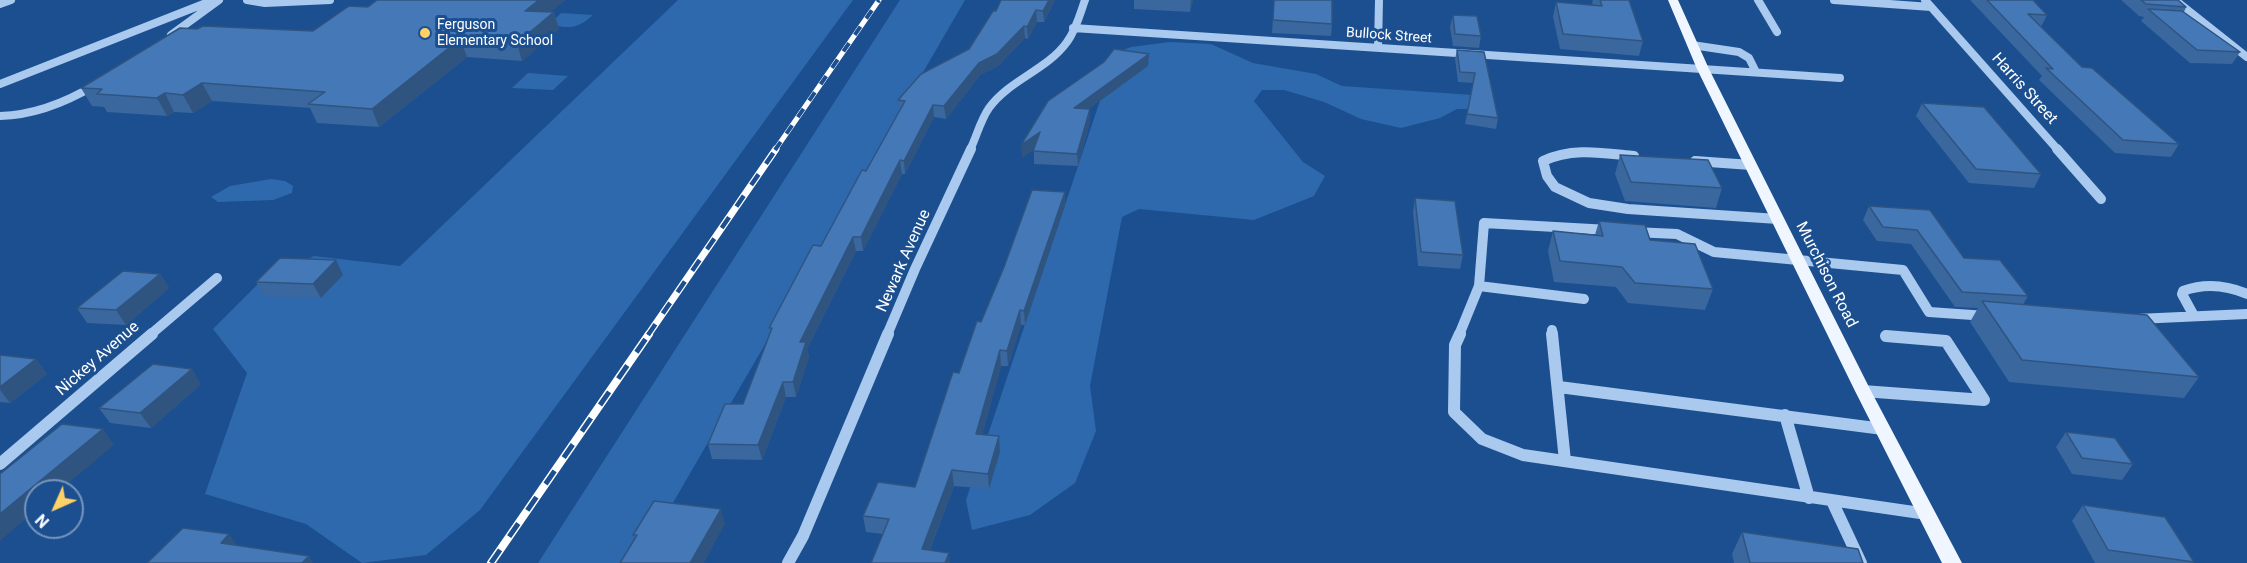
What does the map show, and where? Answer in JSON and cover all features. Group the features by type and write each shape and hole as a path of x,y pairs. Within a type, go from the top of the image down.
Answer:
{"main road":[{"name":"Murchison Road","path":"1673,0 1703,69 1863,391 1952,563"}],"street":[{"path":"0,4 11,0"},
{"path":"0,84 214,0"},
{"path":"168,37 219,0"},
{"path":"247,0 265,3 330,0"},
{"name":"Newark Avenue","path":"788,563 803,536 915,269 977,136 985,113 1011,86 1054,56 1065,45 1085,0"},
{"path":"1378,48 1379,0"},
{"path":"1758,0 1777,32"},
{"path":"1834,0 1928,3"},
{"path":"2175,0 2247,57"},
{"name":"Harris Street","path":"1928,3 2101,199"},
{"name":"Bullock Street","path":"1073,28 1840,78"},
{"path":"1692,45 1739,52 1749,58 1756,72"},
{"path":"0,116 13,117 61,104 108,76"},
{"path":"1647,157 1578,152 1554,154 1543,161 1544,172 1550,183 1564,193 1588,203 1778,219"},
{"path":"1682,160 1751,165"},
{"path":"1927,514 1523,455 1482,439 1454,412 1455,345 1479,286 1484,223 1677,234 1714,252 1903,270 1929,312 1995,316"},
{"name":"Nickey Avenue","path":"0,464 217,278"},
{"path":"1479,286 1584,299"},
{"path":"2194,316 2182,294 2187,289 2200,286 2224,287 2247,294"},
{"path":"2125,319 2247,314"},
{"path":"1552,330 1565,460"},
{"path":"1863,391 1984,400 1946,341 1886,336"},
{"path":"1559,387 1883,429"},
{"path":"1785,415 1809,498"},
{"path":"1832,501 1861,563"}],"shaded area":[{"path":"678,0 853,0 480,510 426,555 362,563 306,524 205,494 247,373 213,329 258,284 314,256 400,266"},
{"path":"900,0 965,0 638,563 538,563"},
{"path":"561,13 593,15 583,23 574,26 552,25"},
{"path":"1170,42 1211,44 1253,63 1316,74 1342,86 1473,95 1487,109 1457,109 1440,118 1401,128 1361,119 1324,102 1284,90 1262,90 1254,101 1303,162 1325,176 1314,196 1254,220 1139,209 1122,217 1090,386 1096,431 1075,483 1030,515 972,530 966,500 1116,53 1131,47"},
{"path":"528,73 568,76 553,90 512,88"},
{"path":"271,179 285,181 293,186 292,193 273,200 218,202 211,197 230,186"}],"building":[{"path":"377,0 539,0 525,11 554,12 517,43 460,39 372,109 308,104 325,92 202,83 183,95 165,93 157,98 97,94 102,89 81,88 180,28 197,29 203,26 313,31 349,6 368,7"},
{"path":"1001,0 1049,0 1043,11 1036,10 1027,27 1024,26 997,54 979,63 944,106 933,105 904,161 900,160 861,237 853,237 800,342 806,342 793,382 783,382 758,445 708,444 725,404 743,404 772,328 769,328 813,245 821,246 862,170 866,171 905,101 898,100 921,74 969,49 993,11 996,11"},
{"path":"1274,0 1332,0 1332,24 1273,20"},
{"path":"1600,0 1629,0 1643,41 1563,34 1556,2 1602,6"},
{"path":"1987,0 2033,0 2047,15 2028,14 2082,67 2092,68 2179,144 2123,140 2046,68 2053,69"},
{"path":"2141,0 2178,0 2186,7 2146,4"},
{"path":"2148,9 2182,11 2240,52 2197,50"},
{"path":"1453,15 1477,16 1481,36 1455,34"},
{"path":"1114,49 1149,54 1074,108 1090,109 1077,154 1033,151 1040,132 1021,145 1048,101 1104,62"},
{"path":"1457,50 1484,52 1498,118 1467,114 1475,73 1460,72"},
{"path":"1922,103 1984,107 2041,174 1976,169"},
{"path":"1620,155 1708,160 1722,188 1631,182"},
{"path":"1032,190 1065,192 1024,311 1020,310 1007,351 1000,350 976,434 999,436 988,474 952,470 922,549 949,553 945,563 871,563 889,519 863,516 878,482 915,487 953,372 959,373 977,321 981,322"},
{"path":"1415,198 1455,201 1463,255 1421,252"},
{"path":"1869,206 1930,210 1964,258 2000,260 2028,296 1962,292 1917,230 1883,227"},
{"path":"1599,221 1645,225 1650,240 1695,244 1713,289 1635,283 1622,267 1560,261 1553,231 1603,236"},
{"path":"280,258 336,260 313,284 256,282"},
{"path":"123,271 160,274 116,310 77,308"},
{"path":"1982,301 2147,315 2199,377 2022,360"},
{"path":"0,355 36,359 0,387"},
{"path":"153,364 192,369 140,413 99,408"},
{"path":"62,424 103,429 42,479 24,479 24,494 0,514 0,474"},
{"path":"2066,432 2115,438 2133,464 2082,458"},
{"path":"654,501 721,509 690,563 620,563 637,535 633,535"},
{"path":"2083,505 2165,517 2194,562 2108,550"},
{"path":"183,528 229,534 221,543 309,556 302,563 147,563"},
{"path":"1742,532 1858,549 1863,563 1750,563"}],"railway":[{"path":"775,150 879,0"},
{"path":"648,335 776,149"},
{"path":"491,563 649,334"}],"place":[{"name":"Ferguson Elementary School","path":"425,33"}]}
